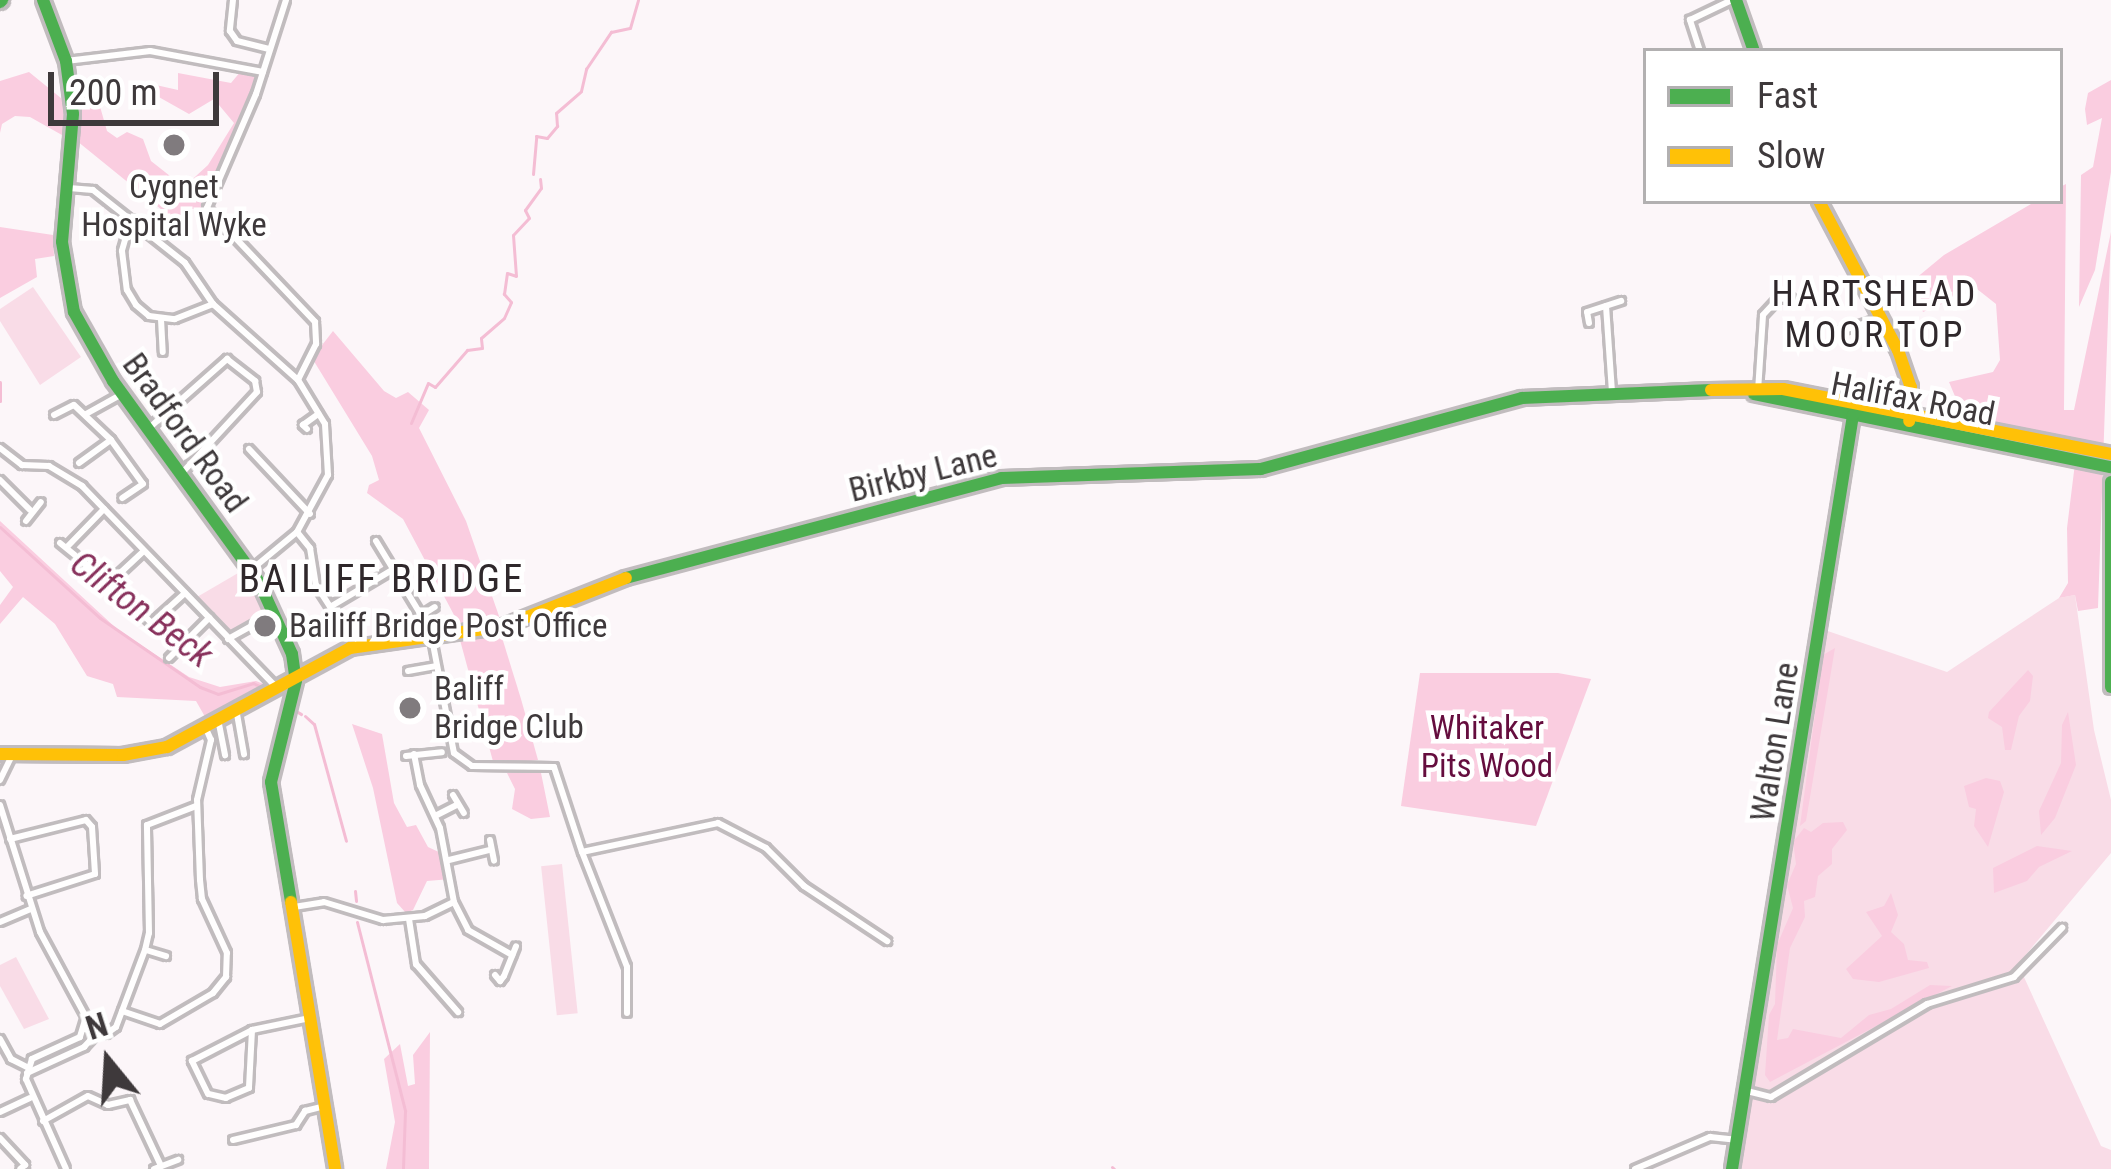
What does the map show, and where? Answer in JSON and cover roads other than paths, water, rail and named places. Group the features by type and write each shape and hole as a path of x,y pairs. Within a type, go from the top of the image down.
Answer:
{"main road":[{"name":"Bradford Road","path":"43,0 66,61 74,142 62,242 74,312 122,394 251,570 276,612 296,681"},
{"path":"1734,0 1753,48"},
{"path":"1821,204 1884,316 1911,387 1909,419"},
{"name":"Halifax Road","path":"1509,401 1612,391 1732,388 2085,455"},
{"name":"Halifax Road","path":"1758,392 1816,394 1857,409"},
{"name":"Birkby Lane","path":"6,755 124,755 167,747 213,727 350,648 430,632 504,626 614,580 1001,478 1261,469 1509,401"},
{"name":"Walton Lane","path":"1732,1169 1857,409"},
{"path":"2085,455 2111,454"},
{"path":"2085,455 2111,467"},
{"path":"2111,482 2111,687"},
{"path":"296,681 274,753 271,782 335,1169"},
{"path":"275,693 282,695 289,709"}],"street":[{"path":"233,0 230,31 238,41 269,50"},
{"path":"286,0 263,72 207,208 315,322 316,344 298,380"},
{"path":"1699,48 1690,20 1734,0"},
{"path":"66,61 150,51 263,72"},
{"path":"68,188 93,190 185,263 213,304 298,380 318,414 331,462 310,514 297,532 251,570"},
{"path":"131,219 122,251 127,290 136,305 161,319 188,316 213,304"},
{"path":"1758,392 1762,316 1778,299 1790,298"},
{"path":"1589,322 1586,310 1621,301"},
{"path":"1606,306 1612,391"},
{"path":"1838,332 1884,316"},
{"path":"161,319 163,352"},
{"path":"147,429 223,361 234,360 255,381 257,392 180,474"},
{"path":"86,414 122,394"},
{"path":"54,415 69,404 111,440 143,484 122,498"},
{"path":"303,425 318,414"},
{"path":"79,463 111,440"},
{"path":"0,448 3,459 49,466 82,486 275,693"},
{"path":"249,449 310,514"},
{"path":"0,480 30,510"},
{"path":"26,521 30,510 41,502"},
{"path":"75,555 63,545 104,509"},
{"path":"297,532 310,548 315,581 346,633"},
{"path":"376,541 430,632 454,753 472,766 554,767 627,967 627,1013"},
{"path":"110,582 111,573 118,575 144,550"},
{"path":"84,563 160,631"},
{"path":"330,607 392,569"},
{"path":"152,622 185,593"},
{"path":"422,615 435,608"},
{"path":"228,639 276,612"},
{"path":"169,658 209,618"},
{"path":"408,671 436,666"},
{"path":"237,714 244,754"},
{"path":"213,727 225,755"},
{"path":"122,1011 160,1024 213,993 226,977 222,936 202,899 197,806 213,727"},
{"path":"442,752 410,755 436,815 449,860 454,902 468,930 512,955"},
{"path":"0,780 6,755"},
{"path":"453,795 464,813"},
{"path":"0,805 26,896 84,1014 85,1029"},
{"path":"436,815 457,805"},
{"path":"27,1070 113,1030 145,950 150,915 146,829 153,820 197,806"},
{"path":"10,839 86,820 92,826 94,874 26,896"},
{"path":"583,852 718,823 766,848 804,886 887,941"},
{"path":"490,840 494,861"},
{"path":"449,860 489,850"},
{"path":"291,908 324,902 383,920 409,919 454,902"},
{"path":"0,922 31,909"},
{"path":"409,919 416,964 452,1009"},
{"path":"1747,1091 1771,1097 1927,1004 2014,976 2062,928"},
{"path":"500,981 516,946"},
{"path":"145,950 166,956"},
{"path":"252,1030 249,1088 226,1098 208,1094 192,1061 252,1030 310,1018"},
{"path":"85,1029 96,1034"},
{"path":"27,1070 85,1029"},
{"path":"0,1039 3,1054 27,1070 30,1097 66,1169"},
{"path":"43,1120 88,1096 108,1105 130,1100 158,1168 178,1160"},
{"path":"0,1112 30,1097"},
{"path":"233,1140 296,1125 305,1111 325,1106"},
{"path":"1635,1169 1710,1137 1738,1140"},
{"path":"0,1138 25,1165 20,1169"}],"waterway":[{"path":"533,174 536,136 547,138 557,126 556,113 581,91 586,69 611,32 630,28 638,0"},
{"path":"411,423 428,383 435,387 467,350 482,348 481,338 504,318 511,302 504,294 507,273 516,276 513,235 529,218 525,210 541,188 540,179"},
{"path":"0,382 0,401"},
{"name":"Clifton Beck","path":"0,527 100,618 200,687 218,694 253,683 266,689"},
{"name":"Clifton Beck","path":"296,711 301,714"},
{"name":"Clifton Beck","path":"305,716 314,724 346,841"},
{"name":"Clifton Beck","path":"355,891 356,901"},
{"name":"Clifton Beck","path":"357,922 405,1111 403,1169"}],"place":[{"name":"Cygnet Hospital Wyke","path":"174,145"},
{"name":"Bailiff Bridge Post Office","path":"265,626"},
{"name":"Baliff Bridge Club","path":"410,708"}],"district":[{"name":"HARTSHEAD MOOR TOP","path":"1875,314"},
{"name":"BAILIFF BRIDGE","path":"382,579"}],"park label":[{"name":"Whitaker Pits Wood","path":"1487,747"}]}
